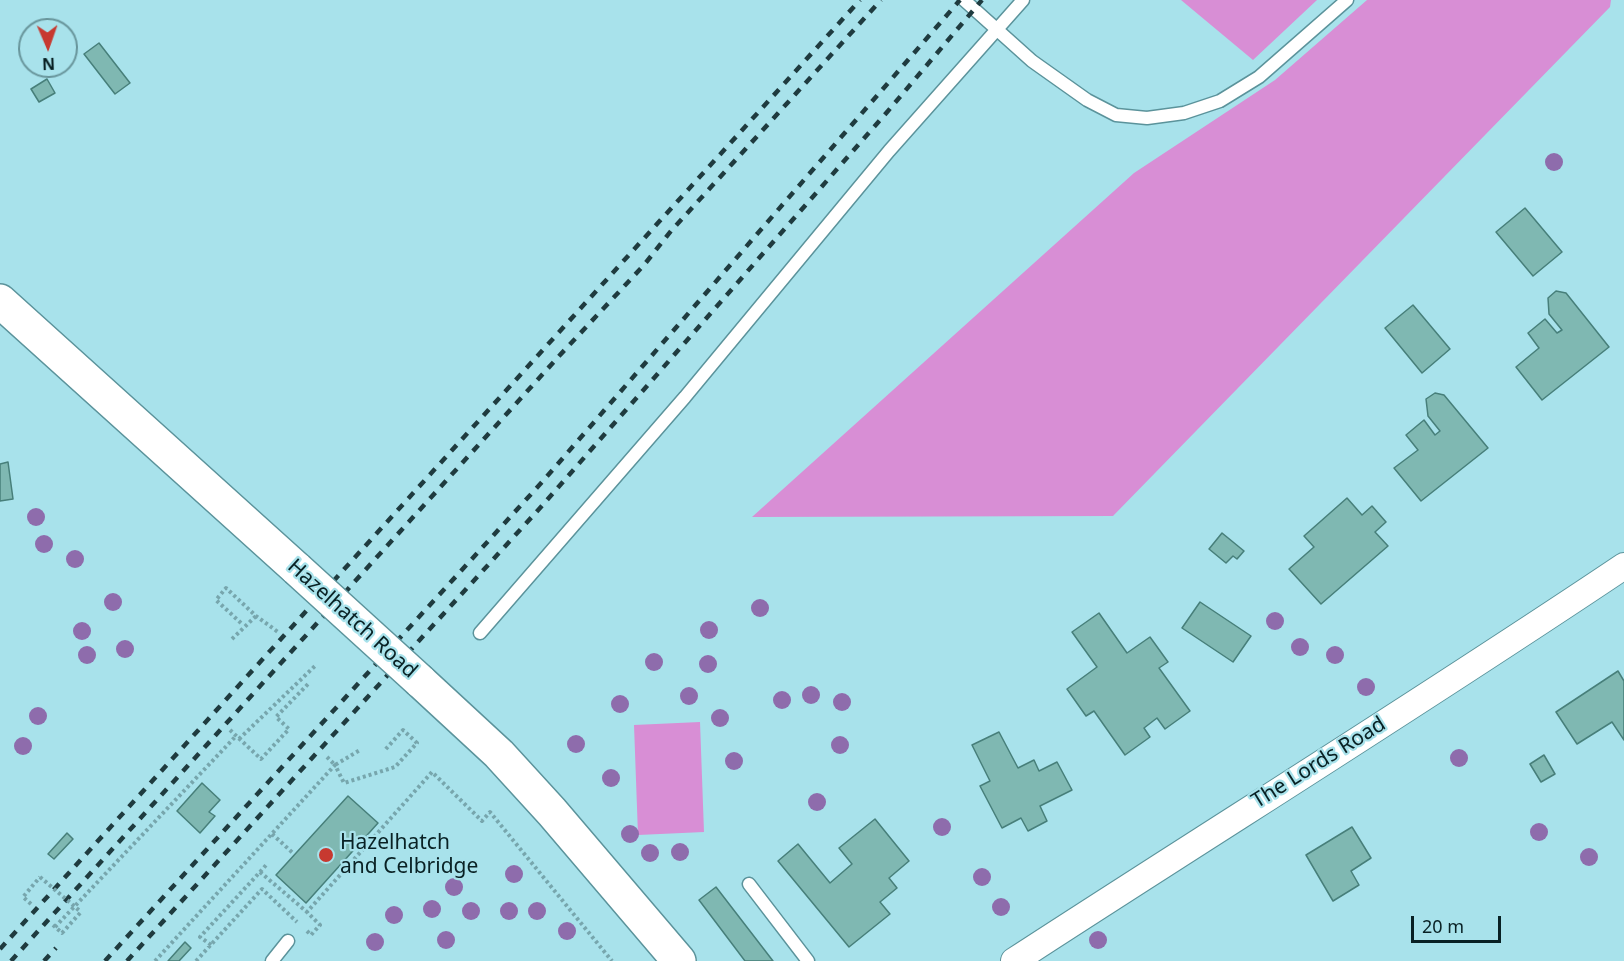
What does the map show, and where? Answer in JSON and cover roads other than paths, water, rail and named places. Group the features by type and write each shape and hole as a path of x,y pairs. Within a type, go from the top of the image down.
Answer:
{"main road":[{"name":"Hazelhatch Road","path":"0,301 499,754 552,812 679,961"}],"street":[{"name":"The Lords Road","path":"1014,961 1523,634 1624,566"}],"lane":[{"path":"964,0 1032,61 1087,100 1116,115 1147,118 1184,113 1220,101 1259,77 1347,0"},
{"path":"480,633 685,397 889,151 1023,0"},
{"path":"749,884 808,961"},
{"path":"272,961 288,941"}],"railway":[{"path":"0,949 860,0"},
{"path":"11,961 644,265 671,231 881,0"},
{"path":"105,961 543,481 960,0"},
{"path":"127,961 540,508 888,111 982,0"},
{"path":"44,961 56,948"}],"place":[{"name":"Hazelhatch and Celbridge","path":"326,855"}]}
